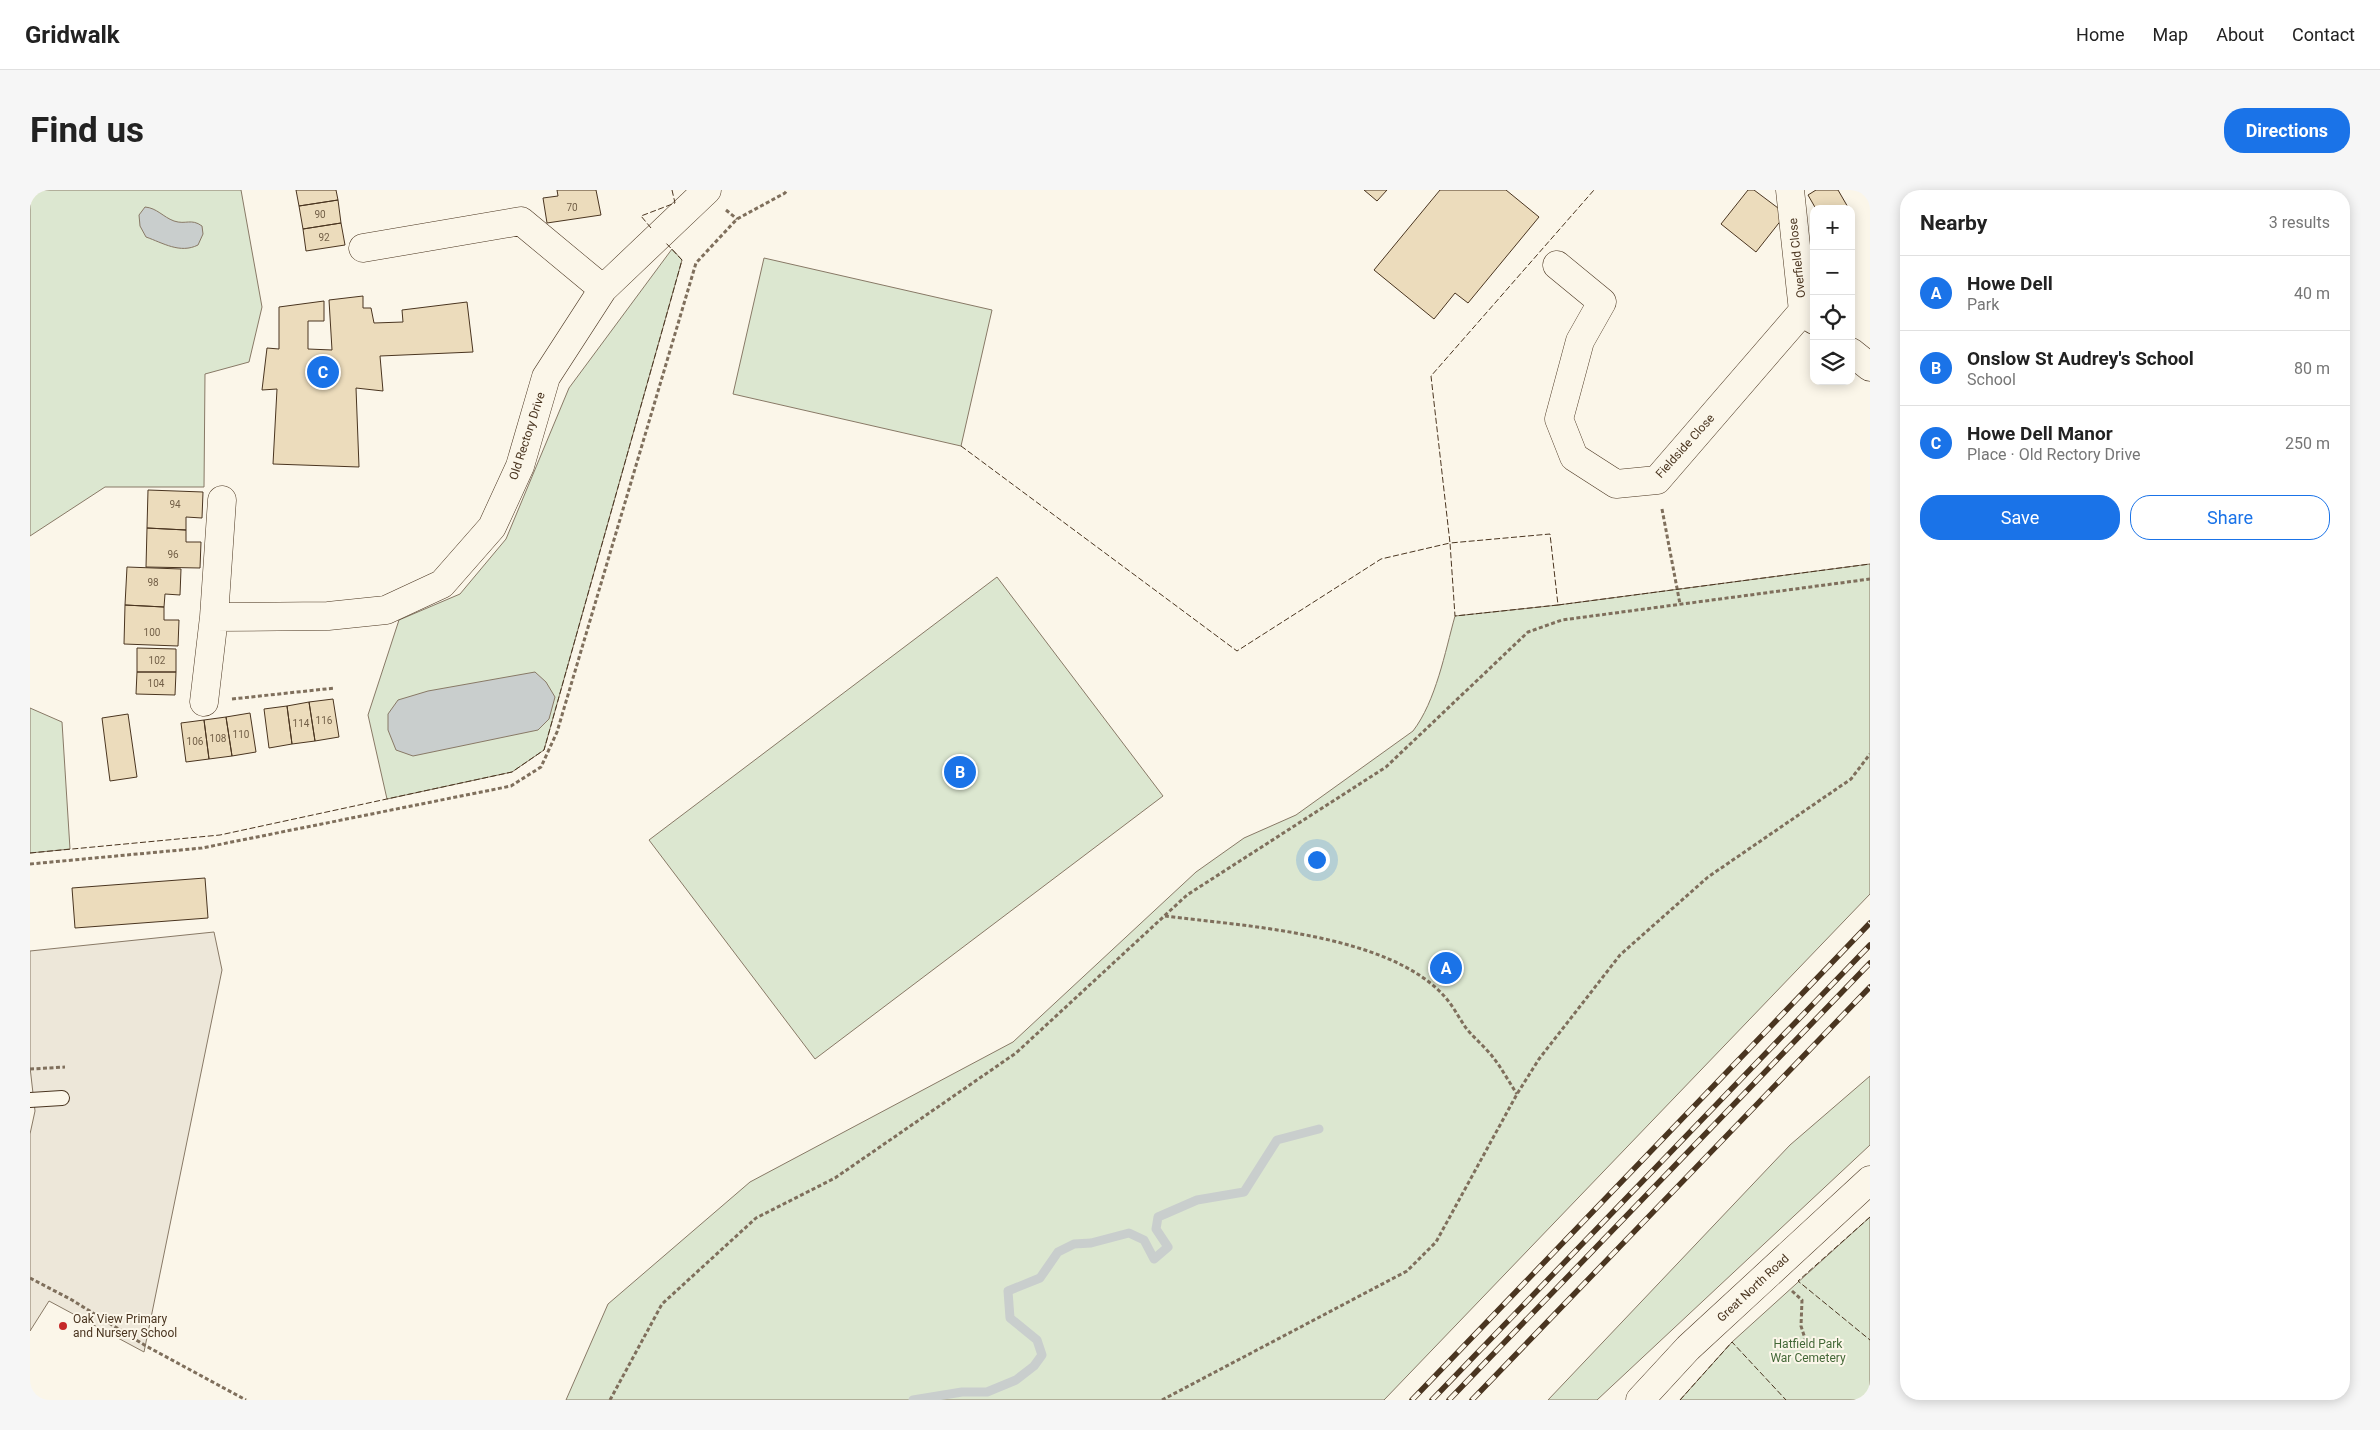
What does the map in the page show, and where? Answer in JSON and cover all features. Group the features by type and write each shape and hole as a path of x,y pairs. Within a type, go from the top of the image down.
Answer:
{"street":[{"name":"Old Rectory Drive","path":"214,617 328,616 386,610 442,584 492,527 520,466 546,377 603,289 707,190"},
{"name":"Overfield Close","path":"1790,190 1808,316"},
{"path":"363,248 521,221 603,289"},
{"name":"Fieldside Close","path":"1557,265 1602,302 1580,341 1559,419 1574,458 1616,484 1656,480 1808,316"},
{"path":"1855,355 1870,367"},
{"path":"204,702 214,617 222,500"},
{"name":"Great North Road","path":"1640,1400 1688,1348 1870,1180"}],"lane":[{"path":"30,1100 62,1098"}],"path":[{"path":"30,864 202,848 511,786 541,767 557,732 696,263 737,219 785,193 787,190"},
{"path":"1656,480 1680,604"},
{"path":"610,1400 662,1304 756,1218 835,1178 1016,1053 1187,895 1386,767 1528,632 1562,620 1870,579"},
{"path":"204,702 335,688"},
{"path":"1162,1400 1407,1271 1436,1242 1517,1094 1539,1059 1620,954 1708,877 1851,779 1870,754"},
{"path":"1164,916 1227,922 1302,934 1374,952 1406,968 1444,996 1468,1030 1493,1057 1517,1094"},
{"path":"30,1069 65,1067"},
{"path":"1771,1272 1802,1300 1801,1326 1808,1345"},
{"path":"30,1278 72,1300 146,1346 246,1400"}],"green space":[{"path":"30,190 241,190 262,307 249,362 205,374 204,487 105,487 30,536"},
{"path":"672,249 682,260 544,750 512,772 387,799 368,715 399,620 460,594 506,539 569,388"},
{"path":"764,258 992,310 961,446 733,394"},
{"path":"1870,564 1870,894 1384,1400 566,1400 608,1304 750,1182 1013,1042 1196,872 1244,838 1296,815 1413,731 1421,719 1434,691 1455,616 1558,605"},
{"path":"997,577 1163,796 815,1059 649,840"},
{"path":"30,708 62,722 70,849 30,853"},
{"path":"1870,1076 1870,1145 1597,1400 1548,1400 1790,1145"},
{"name":"Hatfield Park War Cemetery","path":"1870,1217 1870,1400 1680,1400 1732,1342"}],"shaded area":[{"path":"145,207 153,209 174,221 195,222 202,226 203,234 198,245 178,248 146,237 140,226 139,215"},
{"path":"535,672 546,682 555,697 549,719 538,730 413,756 396,750 388,730 388,714 398,700 428,691"},
{"path":"214,932 222,970 144,1352 49,1301 30,1331 30,1134 35,1111 30,1067 30,951"}],"building":[{"path":"296,190 336,190 338,200 299,206"},
{"path":"557,190 596,190 601,215 547,223 543,198 558,196"},
{"path":"1364,190 1387,190 1377,201"},
{"path":"1440,190 1506,190 1539,217 1468,303 1455,293 1434,319 1374,270"},
{"path":"1748,190 1754,190 1786,214 1756,252 1721,224"},
{"path":"1816,190 1838,190 1847,205 1814,205 1808,195"},
{"path":"338,200 341,223 303,229 299,206"},
{"path":"341,223 345,245 306,251 303,229"},
{"path":"363,296 363,308 371,308 374,323 403,322 402,310 467,302 473,352 380,356 383,391 356,388 359,467 273,464 277,389 262,390 267,348 279,349 279,307 324,301 324,321 308,321 308,349 332,350 329,300"},
{"path":"148,490 203,492 202,518 186,517 186,530 147,528"},
{"path":"147,528 186,530 186,542 201,542 200,568 146,567"},
{"path":"127,567 181,569 180,595 165,594 164,607 125,605"},
{"path":"125,605 164,607 164,620 179,620 178,646 124,644"},
{"path":"137,648 176,649 176,672 137,672"},
{"path":"137,672 176,672 175,695 136,694"},
{"path":"333,699 339,737 315,741 309,702"},
{"path":"309,702 315,741 292,744 287,706"},
{"path":"287,706 292,744 269,748 264,709"},
{"path":"250,713 256,752 232,756 226,717"},
{"path":"128,714 137,777 110,781 102,718"},
{"path":"226,717 232,756 209,759 204,720"},
{"path":"204,720 209,759 186,762 181,723"},
{"path":"205,878 208,918 75,928 72,888"}],"waterway":[{"path":"913,1400 962,1392 987,1392 1016,1380 1034,1366 1042,1355 1037,1340 1010,1318 1008,1291 1040,1278 1058,1252 1074,1244 1091,1243 1129,1233 1144,1240 1154,1259 1168,1247 1156,1229 1158,1217 1197,1200 1244,1192 1277,1140 1319,1129"}],"railway":[{"path":"1412,1400 1870,923"},
{"path":"1432,1400 1870,945"},
{"path":"1449,1400 1870,963"},
{"path":"1472,1400 1870,987"}],"fence":[{"path":"651,228 641,216 675,203 672,190"},
{"path":"961,446 1237,651 1381,559 1450,543 1431,376 1594,190"},
{"path":"30,853 220,835 512,772 544,750 682,260 665,242"},
{"path":"1558,605 1455,616 1450,543 1550,534 1558,605 1870,564"},
{"path":"1870,1217 1798,1281 1870,1340"},
{"path":"1680,1400 1732,1342 1786,1400"}],"place":[{"name":"Howe Dell Manor","path":"323,372"},
{"name":"Onslow St Audrey's School","path":"960,772"},
{"name":"Howe Dell","path":"1446,968"},
{"name":"Oak View Primary and Nursery School","path":"63,1326"}]}
